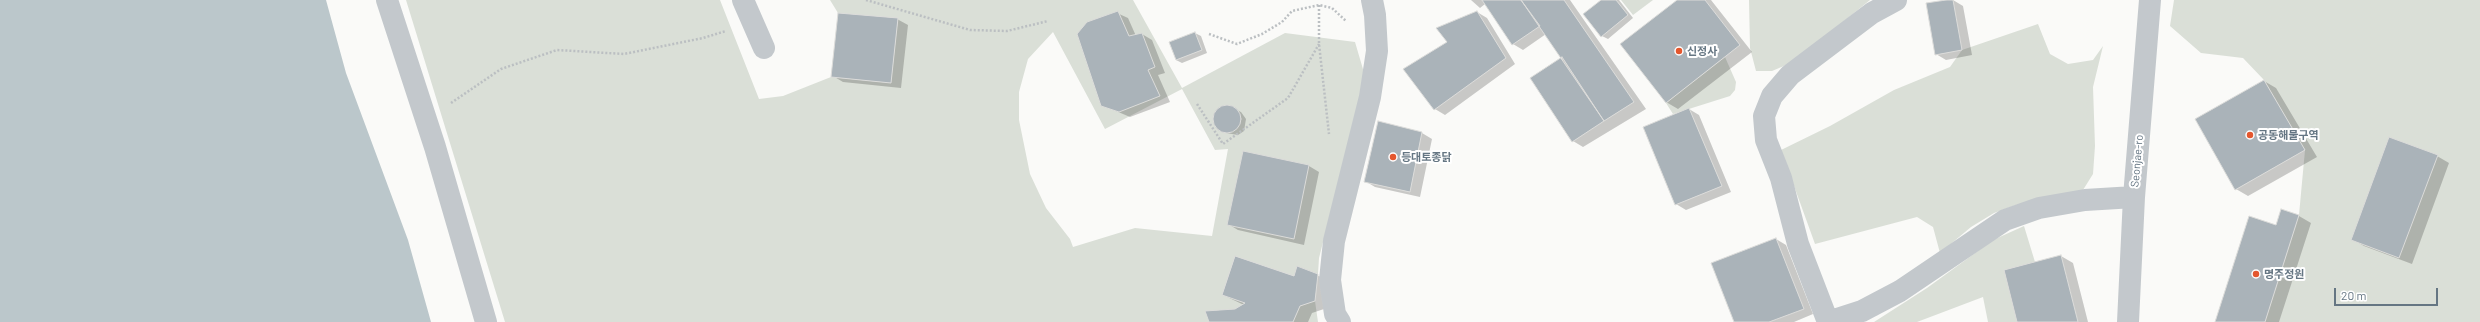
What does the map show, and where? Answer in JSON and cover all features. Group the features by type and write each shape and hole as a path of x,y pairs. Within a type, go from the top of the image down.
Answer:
{"street":[{"path":"387,0 426,119 486,322"},
{"path":"743,0 764,48"},
{"path":"1340,322 1335,314 1330,280 1334,241 1370,96 1377,51 1375,15 1372,0"},
{"path":"1896,0 1872,13 1790,75 1772,96 1764,116 1766,140 1781,178 1798,244 1828,322 1862,311 1900,291 2005,220 2039,208 2085,200 2134,197"},
{"name":"Seonjae-ro","path":"2128,322 2134,197 2150,0"}],"path":[{"path":"866,0 970,30 1007,31 1048,21"},
{"path":"1209,34 1237,44 1262,34 1282,22 1292,11 1319,5 1332,8 1350,26"},
{"path":"1319,5 1319,44 1329,135"},
{"path":"426,119 501,69 557,50 624,54 703,38 753,22"},
{"path":"1197,104 1222,144 1288,98 1319,44"}],"shaded area":[{"path":"0,0 326,0 346,73 408,240 431,322 0,322"},
{"path":"406,0 720,0 759,99 783,96 831,77 891,83 898,18 838,13 830,0 1133,0 1182,88 1285,33 1355,42 1365,76 1319,258 1318,274 1297,267 1294,276 1235,256 1222,295 1245,303 1235,309 1205,311 1209,322 505,322","holes":["1053,32 1105,129 1182,89 1215,150 1228,149 1212,236 1135,228 1073,247 1070,239 1046,208 1030,174 1019,120 1019,92 1028,59"]},
{"path":"1621,0 1653,0 1633,15"},
{"path":"1749,0 1870,0 1791,63 1772,71 1756,71 1750,48"},
{"path":"2174,0 2480,0 2480,322 2265,322 2299,215 2305,150 2264,80 2243,58 2201,53 2170,26"},
{"path":"2038,24 2050,54 2068,64 2093,60 2103,46 2093,87 2095,146 2093,174 2083,190 2016,205 1994,213 1971,227 1940,253 1933,227 1917,217 1815,244 1781,150 1830,126 1894,90 1950,67 1962,50"},
{"path":"1725,57 1736,82 1735,90 1730,96 1673,114 1666,103"},
{"path":"2024,226 2035,262 2004,270 2017,322 1988,322 1983,297 1917,322 1874,322 1927,288 1993,240"},
{"path":"1315,301 1318,322 1293,322 1300,306"}],"building":[{"path":"1482,0 1521,0 1540,26 1512,45"},
{"path":"1521,0 1564,0 1634,102 1604,121"},
{"path":"1601,0 1616,0 1628,15 1601,37 1583,14"},
{"name":"신정사","path":"1677,0 1705,0 1740,45 1666,103 1620,44"},
{"path":"1953,0 1962,50 1935,55 1926,3"},
{"path":"1118,11 1129,36 1142,33 1155,67 1148,70 1160,96 1119,112 1101,106 1077,34 1087,22"},
{"path":"1477,11 1506,58 1434,110 1403,69 1447,42 1436,28"},
{"path":"838,13 898,18 891,83 831,77"},
{"path":"1195,32 1202,50 1176,60 1169,42"},
{"path":"1562,57 1604,121 1572,142 1530,78"},
{"name":"공동해물구역","path":"2264,80 2305,150 2235,190 2195,119"},
{"path":"1227,105 1237,109 1241,119 1237,129 1227,133 1217,129 1213,119 1217,109"},
{"path":"1689,108 1722,186 1675,205 1643,127"},
{"name":"등대토종닭","path":"1378,121 1422,132 1410,192 1364,182"},
{"path":"2389,137 2438,155 2399,258 2351,240"},
{"path":"1243,151 1309,165 1294,239 1227,225"},
{"name":"명주정원","path":"2281,209 2299,215 2265,322 2215,322 2249,216 2276,225"},
{"path":"1776,238 1804,309 1769,322 1734,322 1711,263"},
{"path":"2061,255 2078,322 2017,322 2004,270"},
{"path":"1235,256 1294,276 1297,266 1318,274 1315,301 1300,306 1293,322 1209,322 1205,311 1235,309 1245,303 1222,295"}],"place":[{"name":"신정사","path":"1679,51"},
{"name":"공동해물구역","path":"2250,135"},
{"name":"등대토종닭","path":"1393,157"},
{"name":"명주정원","path":"2256,274"}]}
